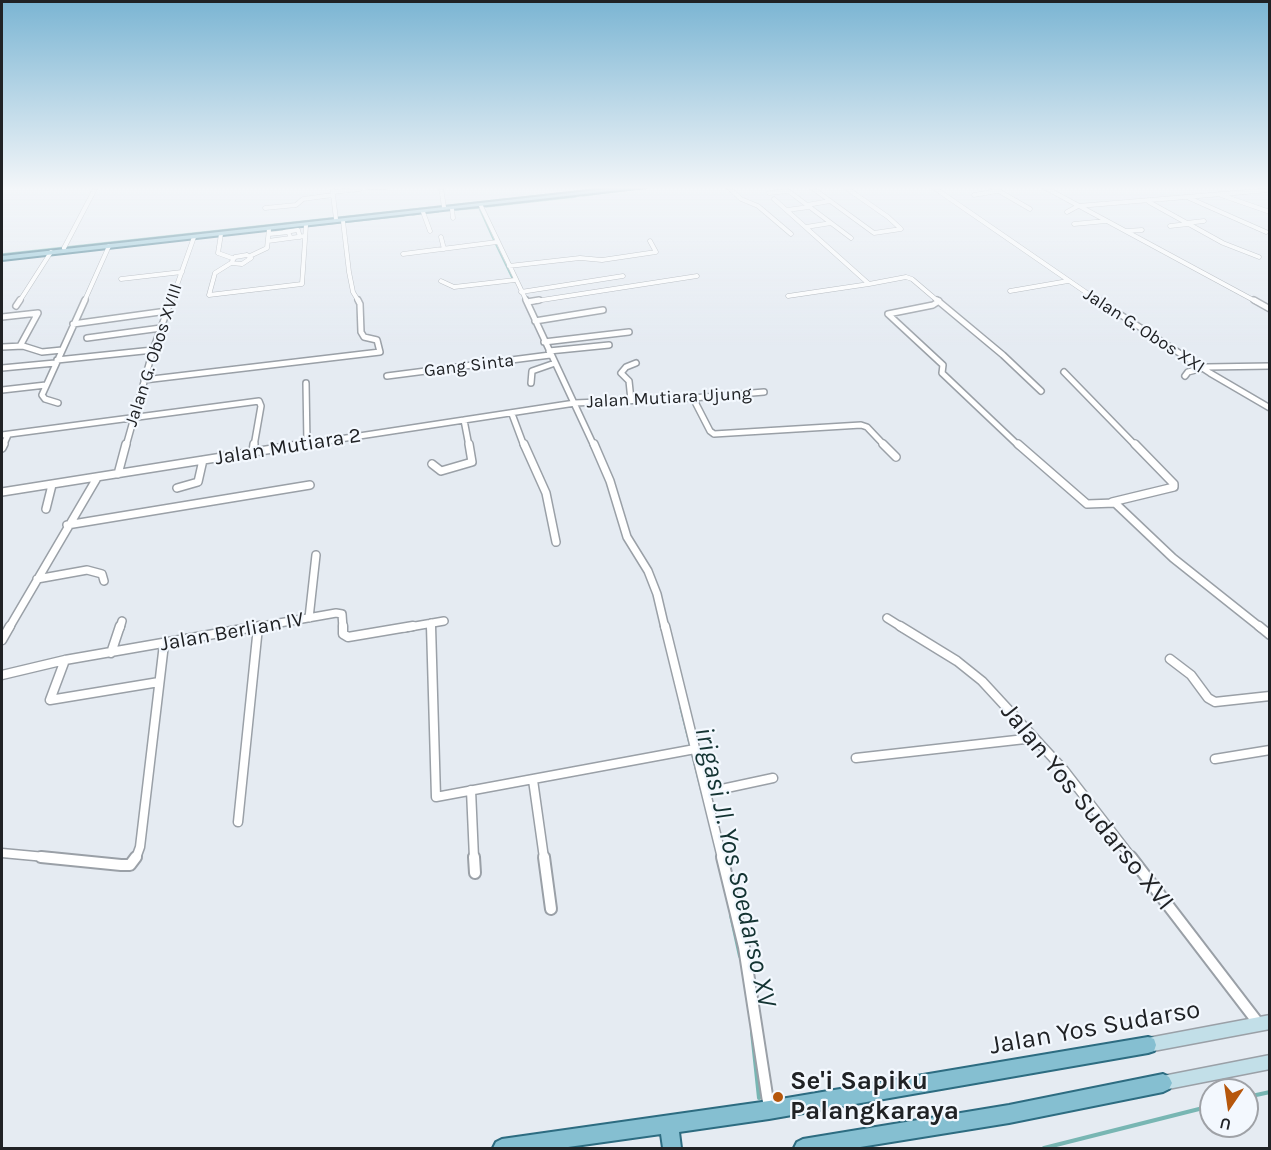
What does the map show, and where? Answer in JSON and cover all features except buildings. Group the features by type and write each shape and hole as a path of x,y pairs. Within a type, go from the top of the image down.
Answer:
{"main road":[{"path":"2,257 139,241"},
{"path":"2,257 159,241"},
{"name":"Jalan Yos Sudarso","path":"502,1149 669,1124 1148,1045 1264,1023"},
{"path":"803,1149 1009,1114 1269,1062"},
{"path":"669,1124 672,1149"}],"street":[{"path":"64,248 68,241"},
{"name":"Jalan G. Obos XVIII","path":"118,474 153,350 193,241"},
{"path":"220,241 218,253 232,261 246,263 251,259 250,256"},
{"path":"268,241 267,248 232,261 214,273 208,294 302,284 302,241"},
{"path":"144,380 380,352 377,340 364,337 361,332 360,304 353,291 344,241"},
{"path":"442,241 444,249"},
{"path":"510,266 580,258 602,260 656,252 650,241"},
{"path":"821,241 869,284"},
{"name":"Jalan G. Obos XXI","path":"1009,241 1202,368 1269,408"},
{"path":"1144,241 1269,309"},
{"path":"1219,241 1259,257"},
{"path":"402,254 498,242 610,481 627,537 652,579 671,647 744,947 776,1105"},
{"path":"58,403 43,397 46,385 109,246"},
{"path":"16,306 51,252"},
{"path":"121,279 182,272"},
{"path":"521,292 622,276"},
{"path":"527,302 697,276"},
{"path":"788,296 910,278 1004,355 1041,391"},
{"path":"441,281 454,287 515,280"},
{"path":"1010,291 1068,281"},
{"path":"939,301 933,305 888,314 943,365 942,374 1087,504 1096,506 1174,487 1174,484 1064,372"},
{"path":"535,321 603,310"},
{"path":"73,324 167,311"},
{"path":"2,317 38,313 20,346"},
{"path":"87,338 161,328"},
{"path":"544,342 629,332"},
{"name":"Gang Sinta","path":"387,376 609,345"},
{"path":"2,347 20,346 42,352 63,348"},
{"path":"2,368 153,350"},
{"path":"531,383 532,371 555,363"},
{"path":"631,400 629,381 621,373 626,367 636,363"},
{"path":"1185,376 1188,372 1202,368 1269,366"},
{"path":"306,383 307,444"},
{"path":"2,390 46,385"},
{"name":"Jalan Mutiara Ujung","path":"575,403 693,398 764,392"},
{"path":"693,398 710,431 715,435 861,424 867,427 896,457"},
{"path":"2,448 5,435 259,401 261,406 253,452"},
{"name":"Jalan Mutiara 2","path":"2,492 575,403"},
{"path":"512,414 546,493 556,542"},
{"path":"432,464 441,471 472,462 464,420"},
{"path":"177,488 198,482 203,460"},
{"path":"2,640 67,525 97,478"},
{"path":"46,509 52,485"},
{"path":"67,525 310,485"},
{"path":"1112,502 1173,558 1269,635"},
{"path":"309,618 316,555"},
{"path":"37,579 87,570 102,574 104,582"},
{"name":"Jalan Berlian IV","path":"2,675 65,660 336,613 342,614 344,634 348,637 444,621"},
{"name":"Jalan Yos Sudarso XVI","path":"888,618 970,670 1035,738 1110,827 1264,1023"},
{"path":"111,652 122,621"},
{"path":"431,623 436,797 695,749"},
{"path":"238,822 258,627"},
{"path":"2,853 121,865 130,865 135,861 141,847 164,644"},
{"path":"1170,659 1191,675 1208,698 1215,702 1269,696"},
{"path":"65,660 50,700 159,681"},
{"path":"856,758 1035,738"},
{"path":"1215,759 1269,750"},
{"path":"708,792 773,778"},
{"path":"533,780 552,909"},
{"path":"471,790 475,873"}],"waterway":[{"path":"2,254 124,241"},
{"path":"123,246 173,241"},
{"path":"495,243 513,280"},
{"name":"irigasi Jl. Yos Soedarso XV","path":"681,708 702,792"},
{"name":"irigasi Jl. Yos Soedarso XV","path":"731,915 740,956"},
{"name":"irigasi Jl. Yos Soedarso XV","path":"752,1032 759,1098"},
{"path":"1259,1094 1270,1092"},
{"path":"1044,1148 1199,1109"}],"place":[{"name":"Se'i Sapiku Palangkaraya","path":"778,1097"}]}
